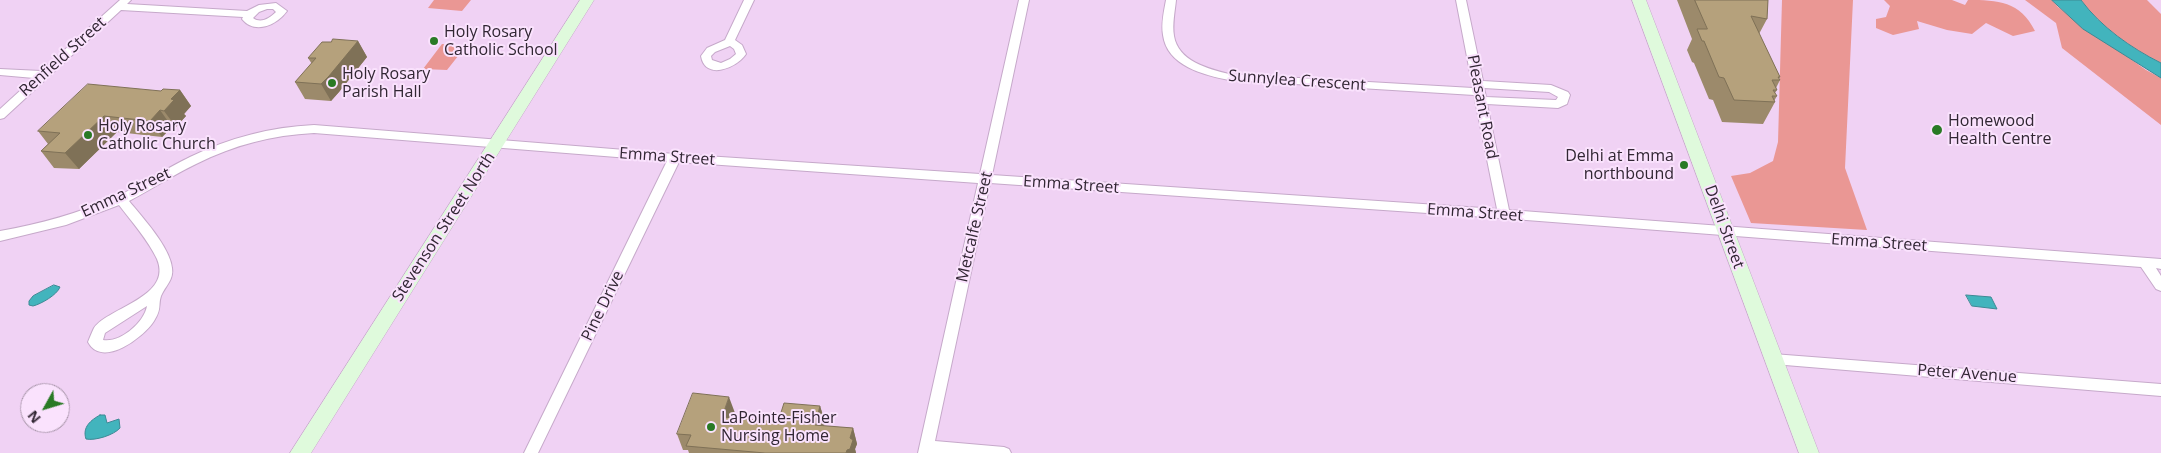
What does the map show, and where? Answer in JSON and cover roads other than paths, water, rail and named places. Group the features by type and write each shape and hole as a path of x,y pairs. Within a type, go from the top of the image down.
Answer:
{"street":[{"name":"Stevenson Street North","path":"300,453 587,0"},
{"path":"729,42 749,0"},
{"name":"Metcalfe Street","path":"925,450 1024,0"},
{"name":"Sunnylea Crescent","path":"1171,0 1168,38 1177,53 1190,64 1207,73 1229,77 1479,92 1558,104 1563,101 1564,95 1551,89 1479,92"},
{"name":"Pleasant Road","path":"1461,0 1504,215"},
{"name":"Delhi Street","path":"1639,0 1809,453"},
{"path":"123,4 250,14"},
{"name":"Renfield Street","path":"0,115 42,75 123,4"},
{"path":"0,72 42,75"},
{"name":"Emma Street","path":"0,236 75,217 121,199 203,155 256,137 294,130 314,129 675,158 1504,215 1725,233 2161,264"},
{"name":"Pine Drive","path":"531,453 675,158"},
{"path":"121,199 164,260 166,274 160,288 154,295 100,330 95,342 100,346 110,347 131,336 141,327 152,312 155,305 154,295"},
{"path":"2145,263 2161,286"},
{"name":"Peter Avenue","path":"1774,359 2161,390"},
{"path":"925,450 1004,453"}],"place":[{"name":"Holy Rosary Catholic School","path":"434,41"},
{"name":"Holy Rosary Parish Hall","path":"332,83"},
{"name":"Homewood Health Centre","path":"1937,130"},
{"name":"Holy Rosary Catholic Church","path":"88,135"},
{"name":"Delhi at Emma northbound","path":"1684,165"},
{"name":"LaPointe-Fisher Nursing Home","path":"711,427"}]}
